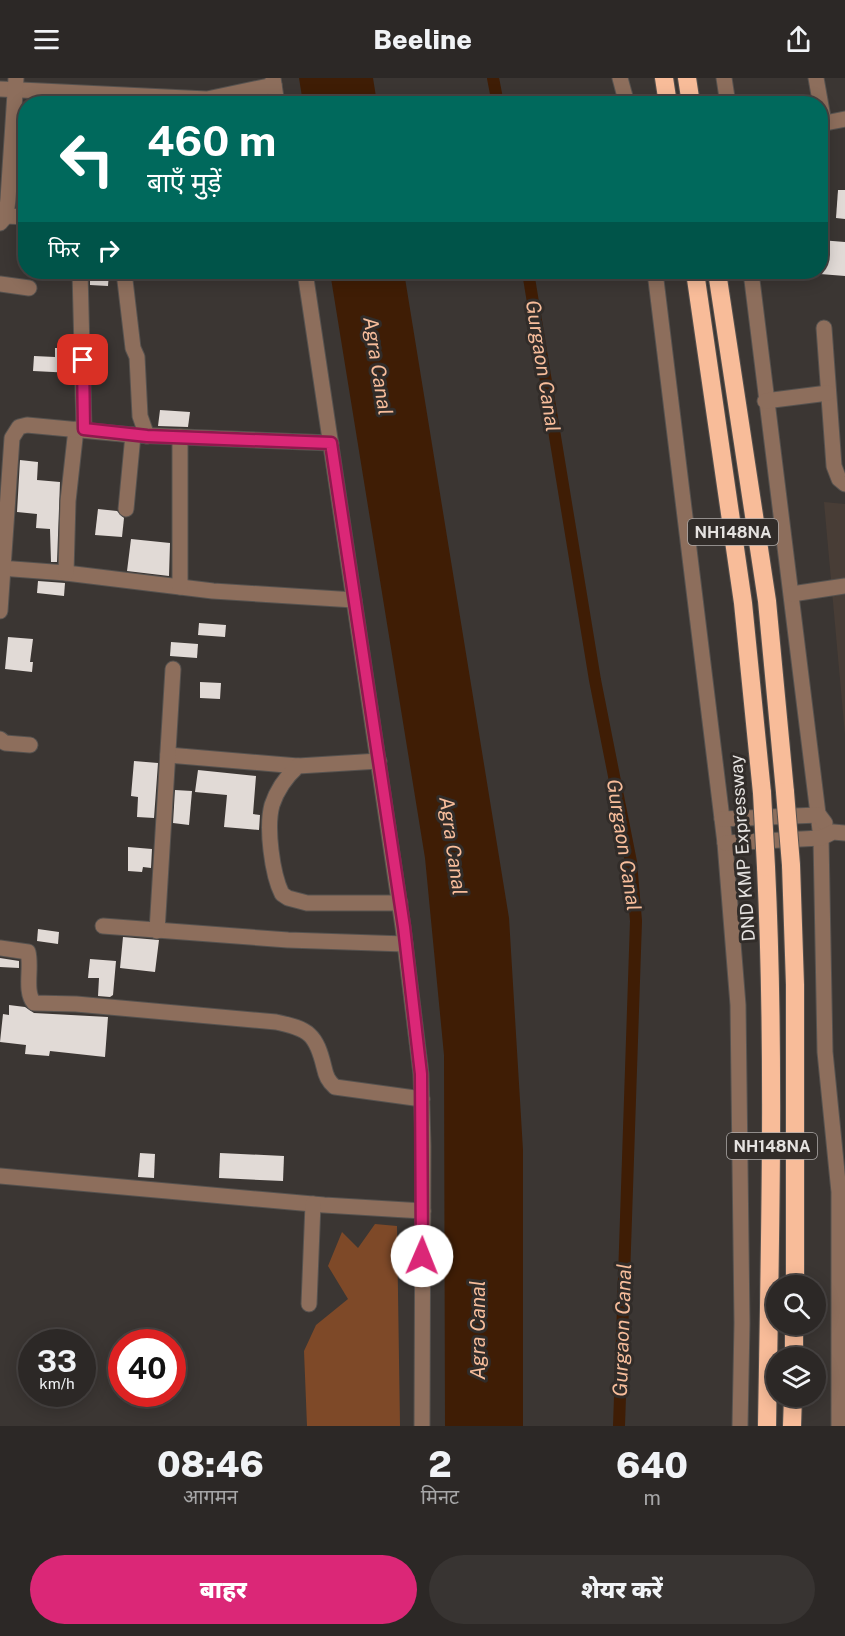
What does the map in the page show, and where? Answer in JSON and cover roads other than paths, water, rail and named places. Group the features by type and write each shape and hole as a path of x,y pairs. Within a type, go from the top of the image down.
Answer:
{"highway":[{"path":"664,78 667,96"},
{"path":"687,78 690,96"},
{"name":"DND KMP Expressway","path":"695,279 743,603 762,793 772,985 773,1095 767,1426"},
{"name":"NH148NA","path":"718,279 767,601 791,865 796,996 795,1275"},
{"path":"792,1426 793,1407"}],"street":[{"path":"620,78 625,96"},
{"path":"724,78 727,96"},
{"path":"816,78 818,96"},
{"path":"218,96 273,81 276,96"},
{"path":"18,124 10,86 162,96"},
{"path":"828,122 845,119"},
{"path":"18,130 6,144 3,220 18,218"},
{"path":"66,573 68,501 80,429 80,279"},
{"path":"125,279 131,332 137,357 140,416 140,435 126,509"},
{"path":"306,279 400,903 421,1074 422,1426"},
{"path":"656,279 725,843 738,1005 742,1323 740,1426"},
{"path":"751,279 819,815 833,835 825,1052 839,1192 839,1426"},
{"path":"0,284 29,288"},
{"path":"824,328 834,465 839,479 845,484"},
{"path":"765,401 828,393"},
{"path":"0,611 5,474 12,438 19,427 27,425 140,435 331,443"},
{"path":"180,437 180,587"},
{"path":"2,568 66,573 180,587 354,600"},
{"path":"792,594 845,586"},
{"path":"157,931 173,669"},
{"path":"0,739 5,743 30,745"},
{"path":"168,755 298,766 379,761"},
{"path":"298,766 283,784 272,805 271,840 282,894 307,903 400,903"},
{"path":"722,819 819,815"},
{"path":"725,843 833,835"},
{"path":"103,926 288,940 405,944"},
{"path":"0,948 28,952 31,965 29,992 34,1003 76,1004 276,1022 295,1026 314,1037 319,1046 327,1078 335,1087 422,1099"},
{"path":"0,1176 313,1204 423,1211"},
{"path":"309,1304 313,1204"}],"water":[{"path":"299,78 373,78 376,96 302,96"},
{"name":"Agra Canal","path":"331,279 405,279 509,918 523,1150 523,1426 445,1426 444,1055 425,858"}],"waterway":[{"name":"Gurgaon Canal","path":"493,78 496,96"},
{"name":"Gurgaon Canal","path":"529,279 595,680 631,862 636,921 619,1426"}]}
